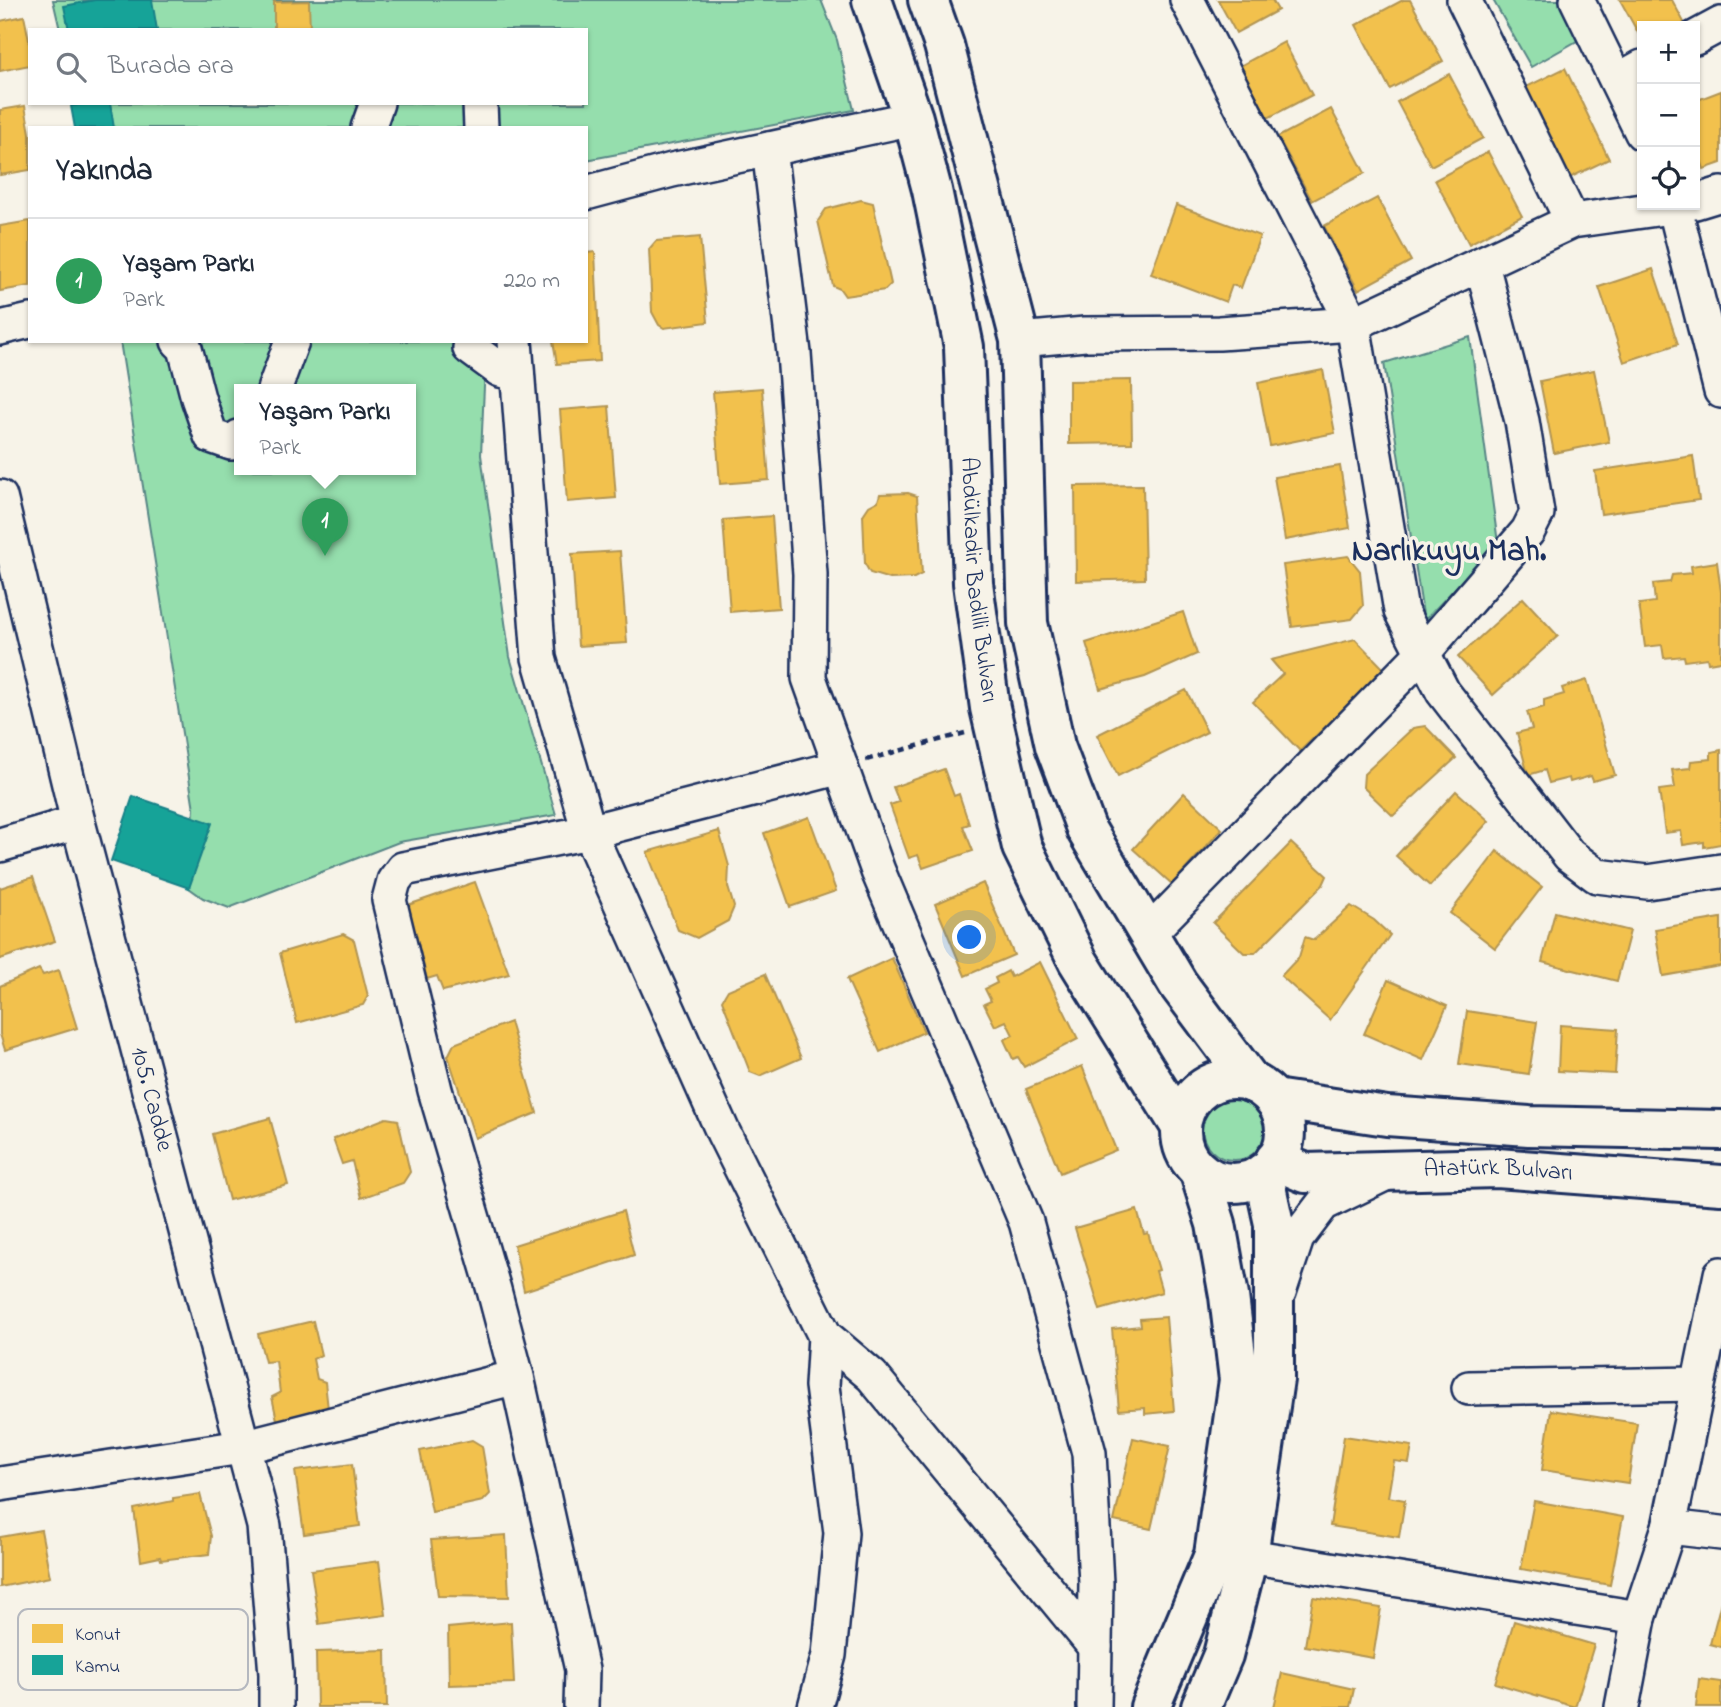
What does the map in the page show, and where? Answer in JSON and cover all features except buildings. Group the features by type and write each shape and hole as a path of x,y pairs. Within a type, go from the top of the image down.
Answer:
{"main road":[{"name":"Abdülkadir Badilli Bulvarı","path":"873,0 913,118 932,190 964,346 973,583 994,725 1022,846 1078,961 1181,1127"},
{"name":"Abdülkadir Badilli Bulvarı","path":"928,0 944,45 1020,340 1028,624 1055,746 1087,831 1178,984 1263,1091"},
{"path":"1201,1707 1223,1655 1248,1556 1273,1379 1274,1224 1269,1166 1284,1136 1280,1110 1263,1091 1237,1079 1220,1080 1205,1086 1193,1097 1185,1111 1181,1127 1182,1143 1188,1158 1199,1170 1223,1182 1237,1182 1269,1166"},
{"name":"Atatürk Bulvarı","path":"1263,1091 1399,1117 1529,1126 1721,1130"},
{"name":"Atatürk Bulvarı","path":"1269,1166 1305,1172 1497,1168 1721,1185"},
{"path":"1150,1707 1214,1555 1239,1380 1216,1224 1199,1170"}],"street":[{"path":"1187,0 1353,324 1401,611 1443,692 1569,855 1597,876 1647,882 1721,871"},
{"path":"1464,0 1572,222"},
{"path":"1577,0 1630,74 1637,108"},
{"path":"1700,35 1721,24"},
{"path":"369,126 376,105"},
{"path":"480,105 481,126"},
{"path":"588,192 672,170 913,118"},
{"path":"769,149 794,353 810,574 809,678 878,871 1026,1222 1089,1453 1096,1583 1094,1707"},
{"path":"1700,200 1721,194"},
{"path":"1020,340 1085,334 1219,334 1353,324 1572,222 1650,210"},
{"path":"1683,210 1721,391"},
{"path":"1149,933 1423,653 1528,531 1537,513 1521,421 1482,264"},
{"path":"0,328 28,321"},
{"path":"180,343 185,348 211,436 231,443 234,440"},
{"path":"276,384 291,343"},
{"path":"471,343 470,348 500,370 516,357"},
{"path":"516,357 539,658 589,832 723,1132 825,1336 872,1376 1095,1647"},
{"name":"105. Cadde","path":"0,497 78,822 264,1526 276,1674 276,1707"},
{"path":"580,1707 582,1670 517,1377 495,1290 435,1090 388,900 394,881 403,869 589,832 841,767"},
{"path":"0,845 78,822"},
{"path":"1273,1311 1297,1238 1323,1204 1392,1170"},
{"path":"1622,1707 1639,1618 1669,1527 1721,1275"},
{"path":"815,1707 829,1655 841,1534 822,1386 825,1336"},
{"path":"0,1483 242,1447 517,1377"},
{"path":"1469,1388 1697,1384"},
{"path":"1669,1527 1721,1533"},
{"path":"1248,1556 1639,1618"}],"path":[{"path":"841,767 994,725"}],"green space":[{"path":"53,0 821,0 837,40 854,110 588,160 588,126 79,126 74,105 588,105 588,28 60,28"},
{"path":"1493,0 1561,0 1582,38 1531,67"},
{"path":"1470,337 1498,543 1424,621 1384,363"},
{"path":"120,343 486,343 481,455 510,657 556,815 399,842 229,908 203,898 189,888 194,809"},
{"path":"1228,1096 1240,1096 1257,1105 1264,1116 1264,1140 1257,1151 1240,1160 1228,1160 1216,1155 1207,1146 1202,1134 1202,1122 1207,1110 1216,1101"}],"place":[{"name":"Yaşam Parkı","path":"325,556"}],"district":[{"name":"Narlıkuyu Mah.","path":"1449,552"}]}
